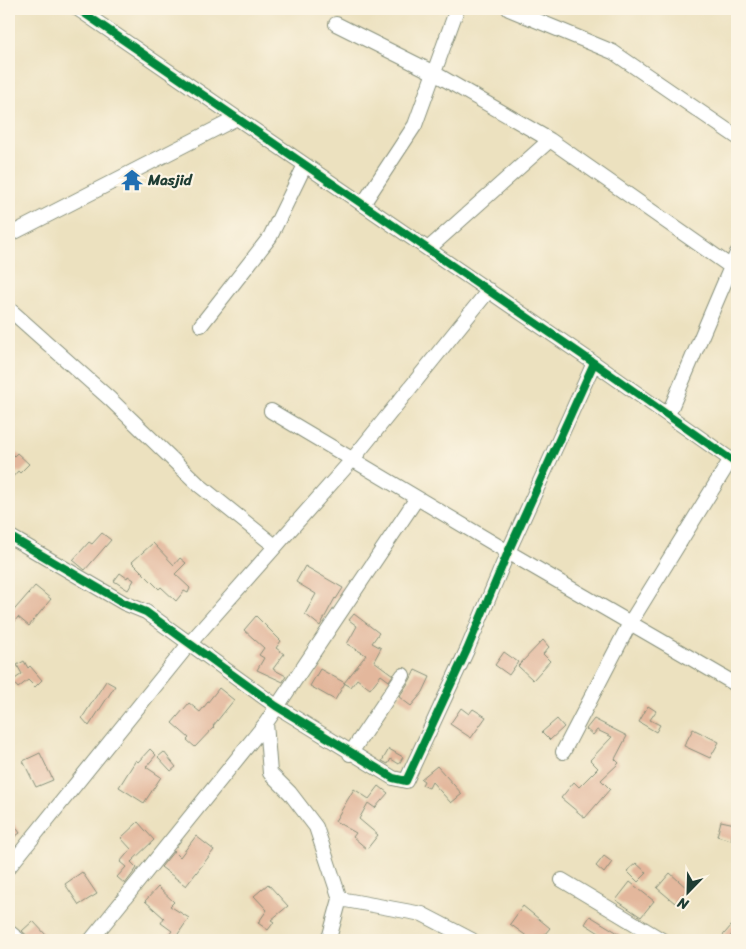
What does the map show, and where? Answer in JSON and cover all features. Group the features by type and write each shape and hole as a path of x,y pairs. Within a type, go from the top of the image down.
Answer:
{"street":[{"path":"78,9 489,290 734,462 630,623 563,752"},
{"path":"363,204 398,154 415,125 457,9"},
{"path":"509,9 613,52 737,137"},
{"path":"336,24 434,74 550,140 734,269"},
{"path":"9,235 238,118"},
{"path":"428,249 550,140"},
{"path":"201,325 270,237 305,165"},
{"path":"668,415 734,269 737,253"},
{"path":"9,867 189,644 352,460 489,290"},
{"path":"9,309 110,399 199,485 276,546"},
{"path":"9,536 124,603 146,612 276,706 350,754 392,778 406,781 467,650 508,552 594,363"},
{"path":"271,411 737,685"},
{"path":"91,940 266,723 417,498"},
{"path":"350,754 403,675"},
{"path":"266,723 270,773 290,793 316,828 340,899 327,940"},
{"path":"562,880 662,940"},
{"path":"340,899 422,914 464,938"},
{"path":"9,932 19,940"}],"building":[{"path":"9,451 14,456 17,453 29,464 20,473 18,471 9,481"},
{"path":"102,533 111,540 85,570 73,560 89,542 92,544"},
{"path":"153,543 174,565 180,558 186,563 175,574 190,588 188,593 184,591 176,601 161,587 159,589 132,562"},
{"path":"305,566 343,588 335,598 320,626 305,614 316,594 296,582"},
{"path":"120,573 134,580 128,590 114,581"},
{"path":"35,586 51,599 29,626 18,617 9,629 9,616"},
{"path":"354,614 379,633 372,643 381,648 374,661 393,675 389,681 381,675 370,689 357,679 351,687 344,683 366,655 347,644 357,626 349,620"},
{"path":"256,616 281,641 276,648 284,654 273,669 286,676 283,682 257,670 264,658 259,655 264,648 244,630"},
{"path":"543,640 549,647 543,654 550,661 533,680 518,666"},
{"path":"504,652 518,662 509,675 495,665"},
{"path":"24,661 28,668 30,666 42,680 35,687 28,680 18,688 12,681 22,674 17,665"},
{"path":"320,669 345,683 335,700 310,686"},
{"path":"415,670 430,677 423,692 411,706 399,697"},
{"path":"106,681 115,686 89,726 82,718"},
{"path":"219,688 234,700 214,727 195,747 187,740 189,738 172,723 189,703 200,712"},
{"path":"648,706 656,711 650,720 660,725 656,732 639,722"},
{"path":"461,708 469,714 473,709 486,717 471,738 450,724"},
{"path":"557,719 564,727 550,740 542,732"},
{"path":"594,719 627,736 615,759 619,763 601,780 610,789 585,818 561,798 574,782 579,787 598,768 590,760 612,737 597,730 593,735 586,729"},
{"path":"693,729 719,742 710,758 684,746"},
{"path":"150,749 156,755 146,767 161,777 144,803 119,787 136,760 138,762"},
{"path":"389,749 403,757 399,764 391,759 388,764 382,761"},
{"path":"164,752 176,767 171,771 158,757"},
{"path":"40,753 53,780 36,787 23,761"},
{"path":"437,766 462,794 451,803 432,782 429,788 422,785 424,781 421,779"},
{"path":"379,786 388,793 375,808 368,803 359,819 378,835 367,849 353,837 356,833 335,821 354,789 369,799"},
{"path":"9,817 20,833 9,841"},
{"path":"721,821 735,824 731,840 717,836"},
{"path":"138,822 154,840 131,862 137,868 125,884 117,877 126,867 120,862 131,849 121,838"},
{"path":"196,836 214,850 186,886 161,867 174,851 180,857"},
{"path":"604,856 612,862 604,873 596,866"},
{"path":"636,863 647,873 638,882 627,871"},
{"path":"82,872 97,894 79,905 65,884"},
{"path":"670,873 688,889 675,903 657,888"},
{"path":"630,882 654,901 641,917 616,900"},
{"path":"268,884 288,906 271,920 274,922 268,930 258,923 267,910 254,896"},
{"path":"158,887 174,902 170,906 189,918 174,940 165,940 172,931 161,923 164,918 145,901"},
{"path":"523,906 550,928 540,940 532,940 510,924"},
{"path":"590,916 626,940 610,940 585,924"},
{"path":"737,919 737,927 728,940 719,940"},
{"path":"33,921 46,935 40,940 32,940 22,931"}],"cycle path":[{"path":"78,9 594,363 737,464"},
{"path":"9,536 124,603 146,612 276,706 393,778 406,781 467,650 508,552 594,363"}],"place":[{"name":"Masjid","path":"132,180"}]}
